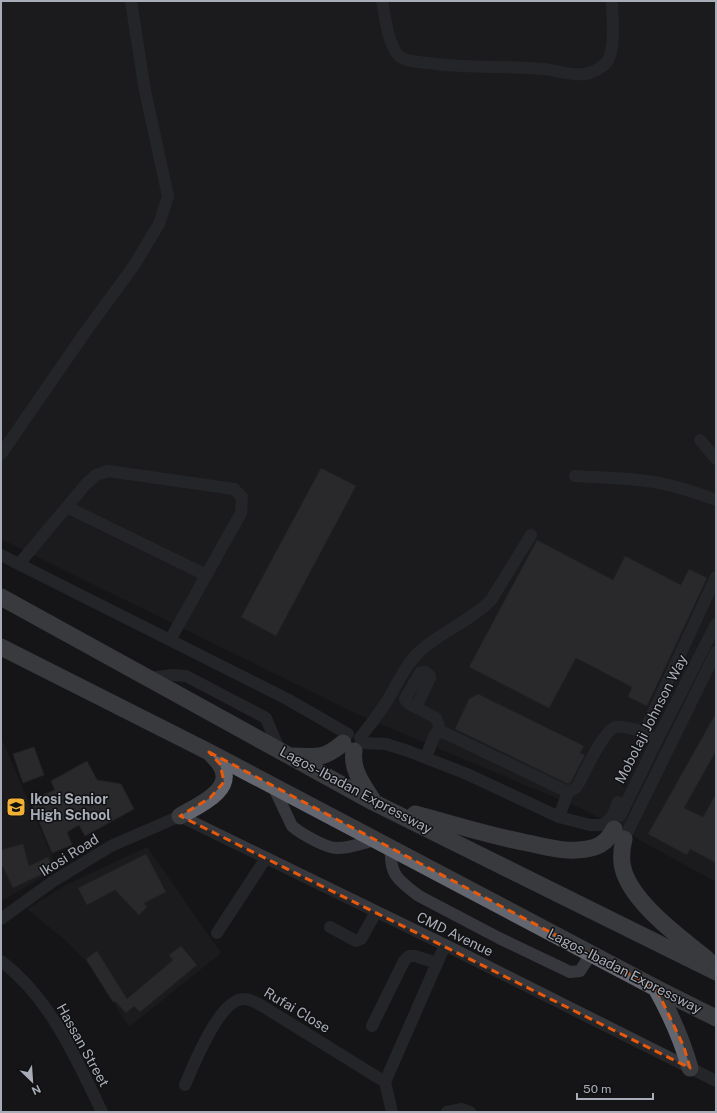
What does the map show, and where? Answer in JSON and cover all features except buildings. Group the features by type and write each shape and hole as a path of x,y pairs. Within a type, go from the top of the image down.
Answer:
{"highway":[{"name":"Lagos-Ibadan Expressway","path":"1,597 285,752 373,802 716,972"},
{"name":"Lagos-Ibadan Expressway","path":"1,647 209,752 591,954 716,1018"},
{"path":"285,752 314,756 327,754 353,742 352,760 361,782 373,802 498,837 567,850 595,847 603,843 610,836 619,834 622,865 628,882 643,903 663,924 716,966"},
{"path":"180,816 210,798 221,789 224,782 224,774 220,764 209,752"},
{"path":"656,988 665,1004 684,1047 690,1068"}],"street":[{"path":"1,454 86,331 133,267 159,224 168,196 145,91 131,1"},
{"path":"382,1 393,48 399,56 407,61 454,66 545,69 570,74 585,74 605,65 610,59 613,48 612,1"},
{"path":"700,440 716,459"},
{"path":"19,564 67,506 96,474 108,471 234,489 242,497 241,513 170,640"},
{"path":"575,476 628,478 647,481 689,491 716,500"},
{"path":"67,506 206,575"},
{"path":"353,742 386,702 410,663 418,653 435,639 483,608 491,600 531,534"},
{"path":"1,555 287,699 353,742 386,744 426,757 559,817 590,825 603,824 612,817 618,802"},
{"path":"644,732 716,577"},
{"name":"Mobolaji Johnson Way","path":"619,834 657,740 716,624"},
{"name":"Mobolaji Johnson Way","path":"619,834 716,652"},
{"path":"416,707 436,718 439,726 438,732 433,737 426,757"},
{"path":"559,817 568,792 576,788 608,731 616,727 644,732 649,737 657,740"},
{"path":"438,732 445,733 568,792"},
{"path":"273,786 292,826 297,831 332,848 375,840"},
{"name":"CMD Avenue","path":"180,816 445,945 716,1081"},
{"name":"Ikosi Road","path":"1,920 52,882 111,846 180,816"},
{"path":"391,848 390,860 392,869 398,878 419,896 499,938 570,972 580,971 591,954"},
{"path":"217,933 266,858"},
{"path":"330,927 356,941 362,939 376,912"},
{"path":"392,1112 385,1082 445,945"},
{"path":"372,1026 404,961 409,956 415,956 437,963"},
{"name":"Hassan Street","path":"1,961 10,968 41,1002 70,1047 102,1112"},
{"name":"Rufai Close","path":"185,1085 216,1020 233,1002 243,999 253,1001 264,1007 385,1082"},
{"path":"447,1112 462,1109 470,1112"}],"highlighted area":[{"path":"209,752 656,988 684,1047 690,1068 180,816 210,798 224,782 220,764"}],"shaded area":[{"path":"1,1 716,1 716,882 585,810 359,715 1,539"},
{"name":"Ikosi Senior High School","path":"1,737 57,869 1,901"},
{"path":"147,847 221,953 129,1027 91,966 64,939 27,909 66,885"}],"place":[{"name":"Ikosi Senior High School","path":"16,807"}]}
